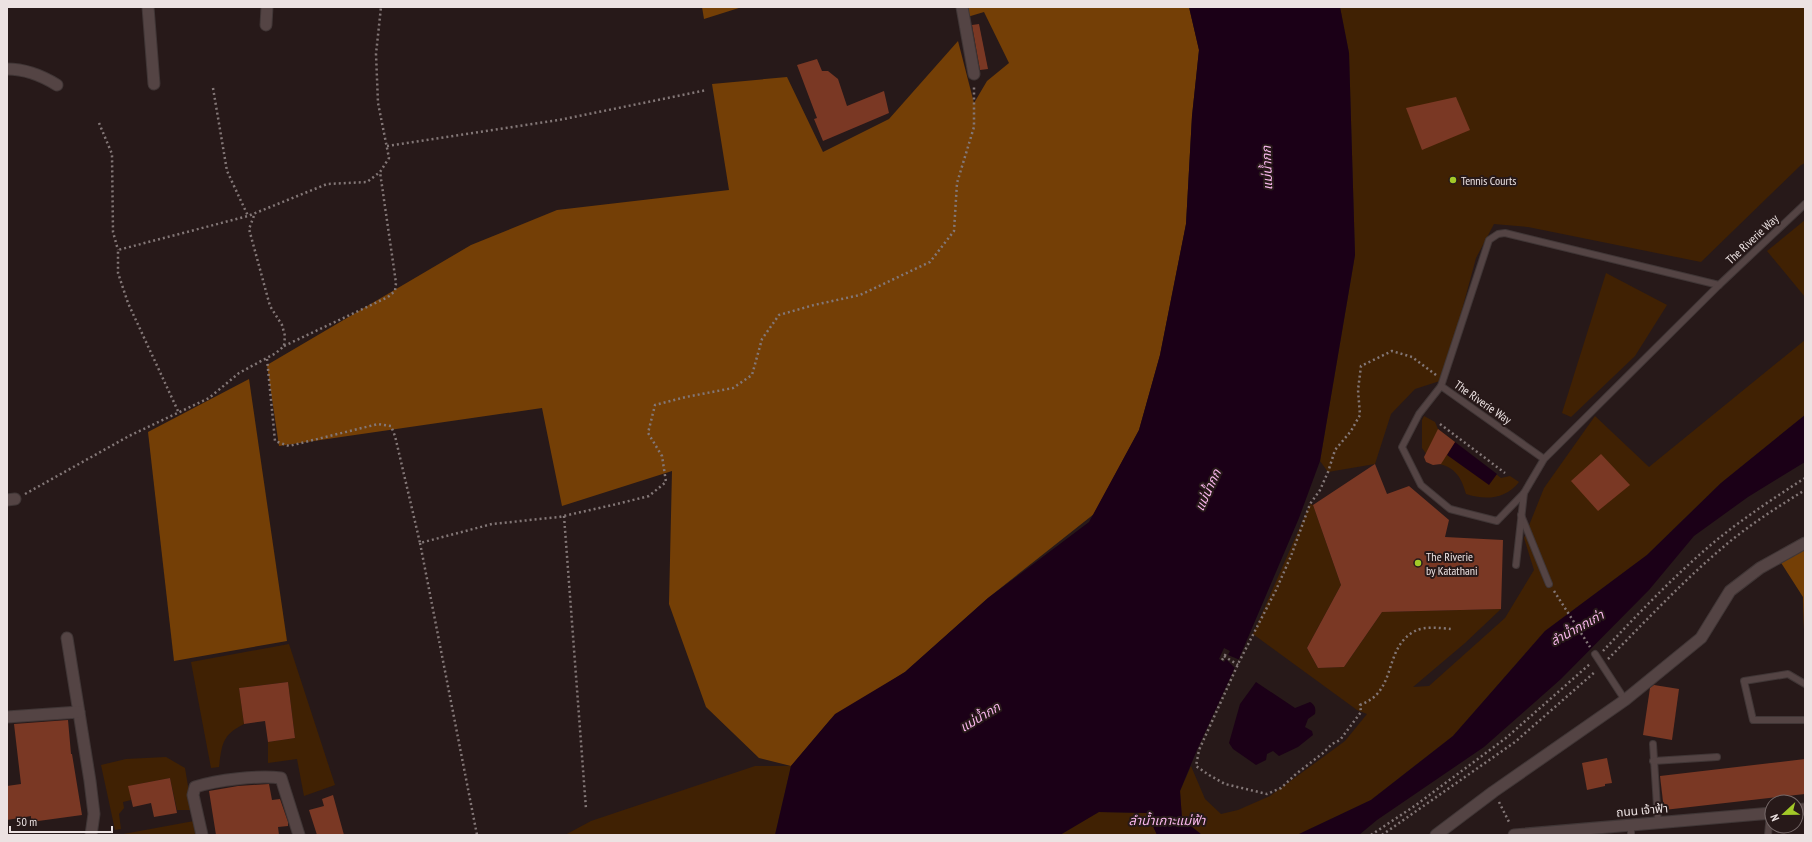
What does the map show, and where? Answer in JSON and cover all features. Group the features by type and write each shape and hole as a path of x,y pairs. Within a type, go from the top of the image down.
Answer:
{"street":[{"path":"148,7 154,84"},
{"path":"266,25 267,7"},
{"path":"962,7 974,74"},
{"path":"7,69 20,69 27,71 41,76 57,85"},
{"path":"1436,835 1493,792 1625,700 1701,638 1730,591 1760,568 1805,543"},
{"path":"67,638 80,712 94,814 91,835"},
{"path":"7,717 80,712"},
{"path":"202,835 193,794 195,786 206,783 269,776 280,778 299,835"},
{"name":"ถนน เจ้าฟ้า","path":"1515,834 1631,830 1658,822 1764,814"}],"lane":[{"name":"The Riverie Way","path":"1544,459 1442,383 1419,414 1402,447 1421,485 1450,509 1497,521 1524,493 1544,459 1719,285 1805,204"},
{"path":"1442,383 1489,240 1498,234 1505,233 1719,285"},
{"path":"1516,565 1524,493"},
{"path":"1521,515 1549,584"},
{"path":"1594,654 1625,700"},
{"path":"1805,684 1788,674 1744,681 1753,720 1805,720"},
{"path":"1653,744 1658,822"},
{"path":"1653,761 1717,757"}],"path":[{"path":"118,250 248,216 327,184 368,182 380,172 389,158 378,96 376,54 381,7"},
{"path":"420,543 492,524 564,516 649,496 666,482 662,456 648,433 655,405 686,397 733,388 752,375 762,339 779,315 814,305 860,296 930,262 954,231 956,183 974,127 974,74"},
{"path":"214,88 228,171 248,216"},
{"path":"387,146 559,120 707,90"},
{"path":"99,123 112,154 113,232 118,250 118,272 128,303 178,411"},
{"path":"11,499 178,411 209,398 239,373 266,359 284,346 388,297 395,291 396,283 380,172"},
{"path":"255,212 249,229 270,306 282,325 285,336 284,346"},
{"path":"1442,383 1412,357 1392,351 1361,366 1358,390 1360,414 1351,431 1335,450 1328,472 1320,490 1310,504 1291,556 1276,590 1238,665 1199,750 1196,766 1225,784 1267,794 1281,788 1332,744 1340,740 1361,712 1360,705 1373,699 1379,692 1390,668 1394,653 1403,640 1416,630 1434,628 1451,629"},
{"path":"266,359 275,441 289,446 378,424 391,426 395,436 420,543 477,835"},
{"path":"1440,424 1505,473"},
{"path":"564,516 586,809"},
{"path":"1549,584 1594,654"},
{"path":"1222,660 1227,652"},
{"path":"1224,656 1238,665"},
{"path":"1493,792 1515,834"}],"shaded area":[{"path":"702,7 742,7 704,19"},
{"path":"962,7 1189,7 1199,50 1192,116 1186,224 1160,355 1139,430 1094,514 988,598 905,672 830,720 791,766 759,758 706,707 669,604 672,471 562,506 542,408 279,446 267,365 471,245 557,210 729,190 712,84 787,77 823,152 889,119 958,41 974,103 987,81 1009,63 984,12 964,18"},
{"path":"1340,7 1805,7 1805,163 1801,165 1701,262 1528,227 1494,224 1476,258 1443,380 1415,389 1391,414 1375,464 1328,472 1320,461 1355,255 1349,53"},
{"path":"1805,220 1805,297 1767,251"},
{"path":"1606,273 1667,305 1635,356 1571,417 1562,413"},
{"path":"1805,340 1805,415 1721,483 1647,555 1545,631 1453,736 1371,800 1297,835 1202,835 1182,819 1180,791 1191,766 1205,799 1221,814 1238,810 1270,796 1345,741 1367,714 1357,710 1253,634 1310,504 1313,505 1341,585 1307,648 1318,668 1344,667 1382,612 1501,609 1465,643 1413,687 1429,686 1505,618 1534,570 1524,538 1544,488 1595,416 1649,467"},
{"path":"249,379 287,641 174,661 148,432"},
{"path":"1424,416 1435,422 1438,429 1501,478 1510,476 1519,482 1507,492 1494,497 1487,498 1466,494 1459,476 1446,466 1433,463 1422,448 1422,420"},
{"path":"1805,543 1805,663 1803,597 1778,558"},
{"path":"289,644 335,785 304,796 297,759 268,763 268,742 295,738 288,682 239,688 244,724 227,736 222,746 219,767 211,768 191,662"},
{"path":"166,757 185,768 192,810 177,810 170,778 129,786 131,800 123,802 124,808 119,814 121,829 115,830 101,765 126,759"},
{"path":"755,766 791,766 775,835 565,835 591,821"},
{"path":"1098,812 1147,813 1157,835 1060,835"},
{"path":"194,821 196,835 118,835"}],"water":[{"path":"1189,7 1340,7 1349,53 1355,255 1320,461 1299,518 1238,661 1180,791 1182,819 1202,835 1157,835 1147,813 1099,812 1060,835 775,835 791,766 835,714 905,672 988,598 1089,522 1139,430 1160,355 1186,224 1192,116 1199,50"},
{"name":"ลำน้ำกกเก่า","path":"1805,415 1805,462 1748,497 1694,536 1649,590 1561,679 1484,747 1377,820 1359,835 1297,835 1371,800 1453,736 1545,631 1647,555 1721,483"},
{"path":"1455,442 1497,474 1489,485 1447,455"},
{"path":"1256,682 1295,708 1310,702 1315,707 1315,714 1308,719 1305,727 1312,731 1313,735 1298,747 1279,756 1273,751 1267,754 1266,760 1256,765 1233,749 1229,743 1240,704"}],"pier":[{"path":"1224,648 1230,651 1228,655 1240,660 1236,669 1226,659 1224,662 1219,659"}],"building":[{"path":"979,24 988,69 980,70 972,25"},
{"path":"817,59 822,71 828,71 838,79 847,106 884,91 889,113 823,141 814,119 817,118 797,65"},
{"path":"1456,97 1470,130 1422,150 1406,108"},
{"path":"1438,429 1455,442 1441,464 1433,465 1426,462 1424,457"},
{"path":"1601,454 1630,485 1598,511 1571,481"},
{"name":"The Riverie by Katathani","path":"1375,464 1387,494 1409,486 1449,520 1445,537 1503,540 1501,609 1382,612 1344,667 1318,668 1307,648 1341,585 1313,505"},
{"path":"288,682 295,738 268,742 265,721 244,724 239,688"},
{"path":"1654,685 1679,689 1672,740 1643,735 1650,688"},
{"path":"68,720 71,754 82,815 31,822 31,816 7,820 7,786 21,784 14,724"},
{"path":"1607,758 1612,783 1587,790 1582,763"},
{"path":"1805,759 1805,794 1764,794 1764,799 1664,810 1660,776"},
{"path":"170,778 177,813 154,817 151,803 133,807 128,786"},
{"path":"269,784 272,800 280,799 288,822 288,826 278,827 279,835 216,835 209,791 238,786"},
{"path":"333,795 344,835 317,835 309,810 324,806 322,799"}],"place":[{"name":"Tennis Courts","path":"1453,180"},
{"name":"The Riverie by Katathani","path":"1418,563"}],"water label":[{"name":"แม่น้ำกก","path":"1267,168"},
{"name":"แม่น้ำกก","path":"1208,490"},
{"name":"แม่น้ำกก","path":"980,717"},
{"name":"ลำน้ำเกาะแม่ฟ้า","path":"1167,820"}]}
